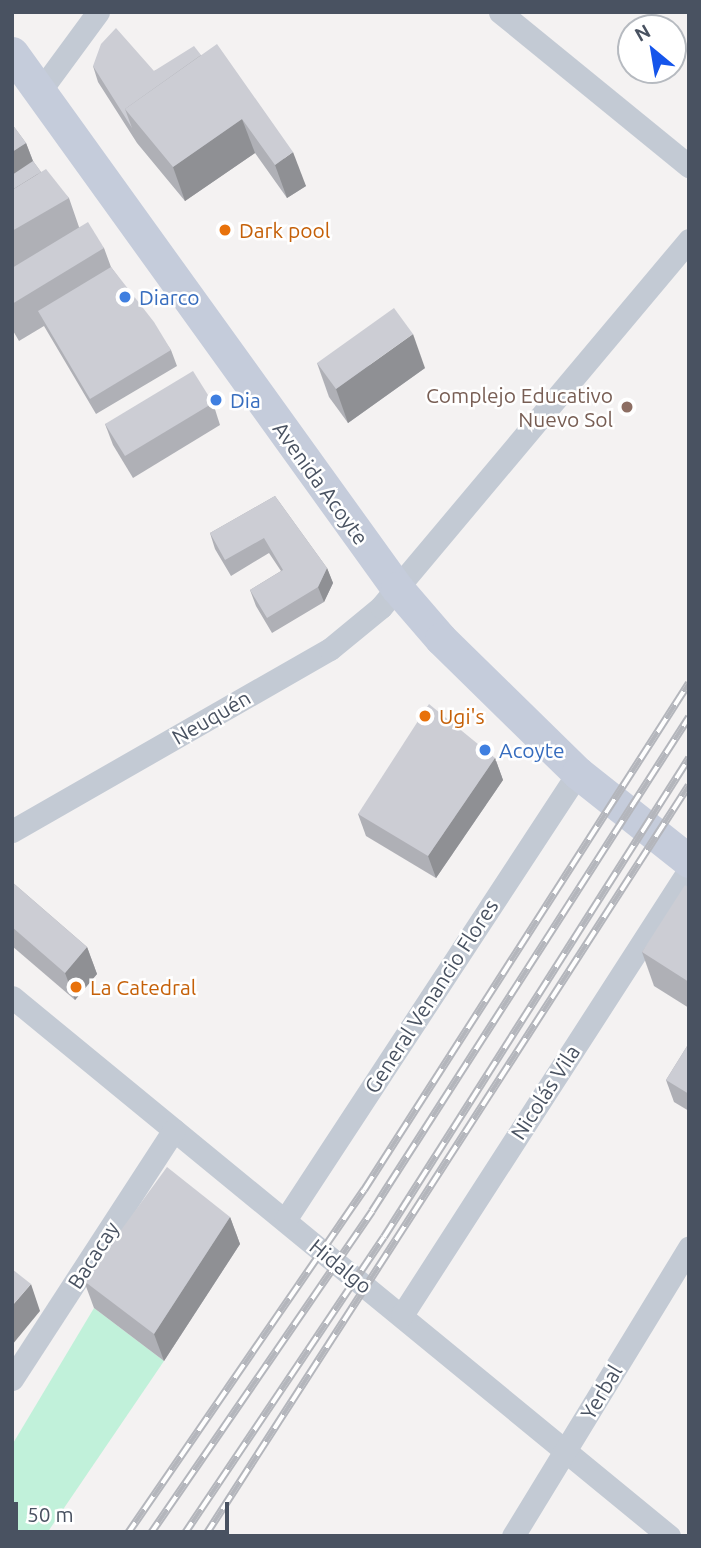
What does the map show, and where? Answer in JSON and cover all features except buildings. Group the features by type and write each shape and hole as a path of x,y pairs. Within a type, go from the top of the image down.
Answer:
{"main road":[{"name":"Avenida Acoyte","path":"12,53 397,588 440,639 584,777 678,852"}],"street":[{"path":"40,91 98,12"},
{"path":"500,12 689,166"},
{"name":"Neuquén","path":"12,831 330,649 381,607 689,240"},
{"name":"General Venancio Flores","path":"285,1220 584,777"},
{"name":"Nicolás Vila","path":"402,1315 689,870"},
{"name":"Hidalgo","path":"12,997 669,1536"},
{"name":"Bacacay","path":"12,1379 174,1130"},
{"name":"Yerbal","path":"513,1536 689,1248"}],"green space":[{"path":"94,1308 164,1361 45,1536 12,1536 12,1445"}],"railway":[{"path":"126,1536 364,1190 689,683"},
{"path":"149,1536 372,1211 689,717"},
{"path":"183,1536 384,1237 689,758"},
{"path":"205,1536 689,785"}],"place":[{"name":"Dark pool","path":"225,230"},
{"name":"Diarco","path":"125,297"},
{"name":"Dia","path":"216,400"},
{"name":"Complejo Educativo Nuevo Sol","path":"627,407"},
{"name":"Ugi's","path":"425,716"},
{"name":"Acoyte","path":"485,750"},
{"name":"La Catedral","path":"76,987"}]}
